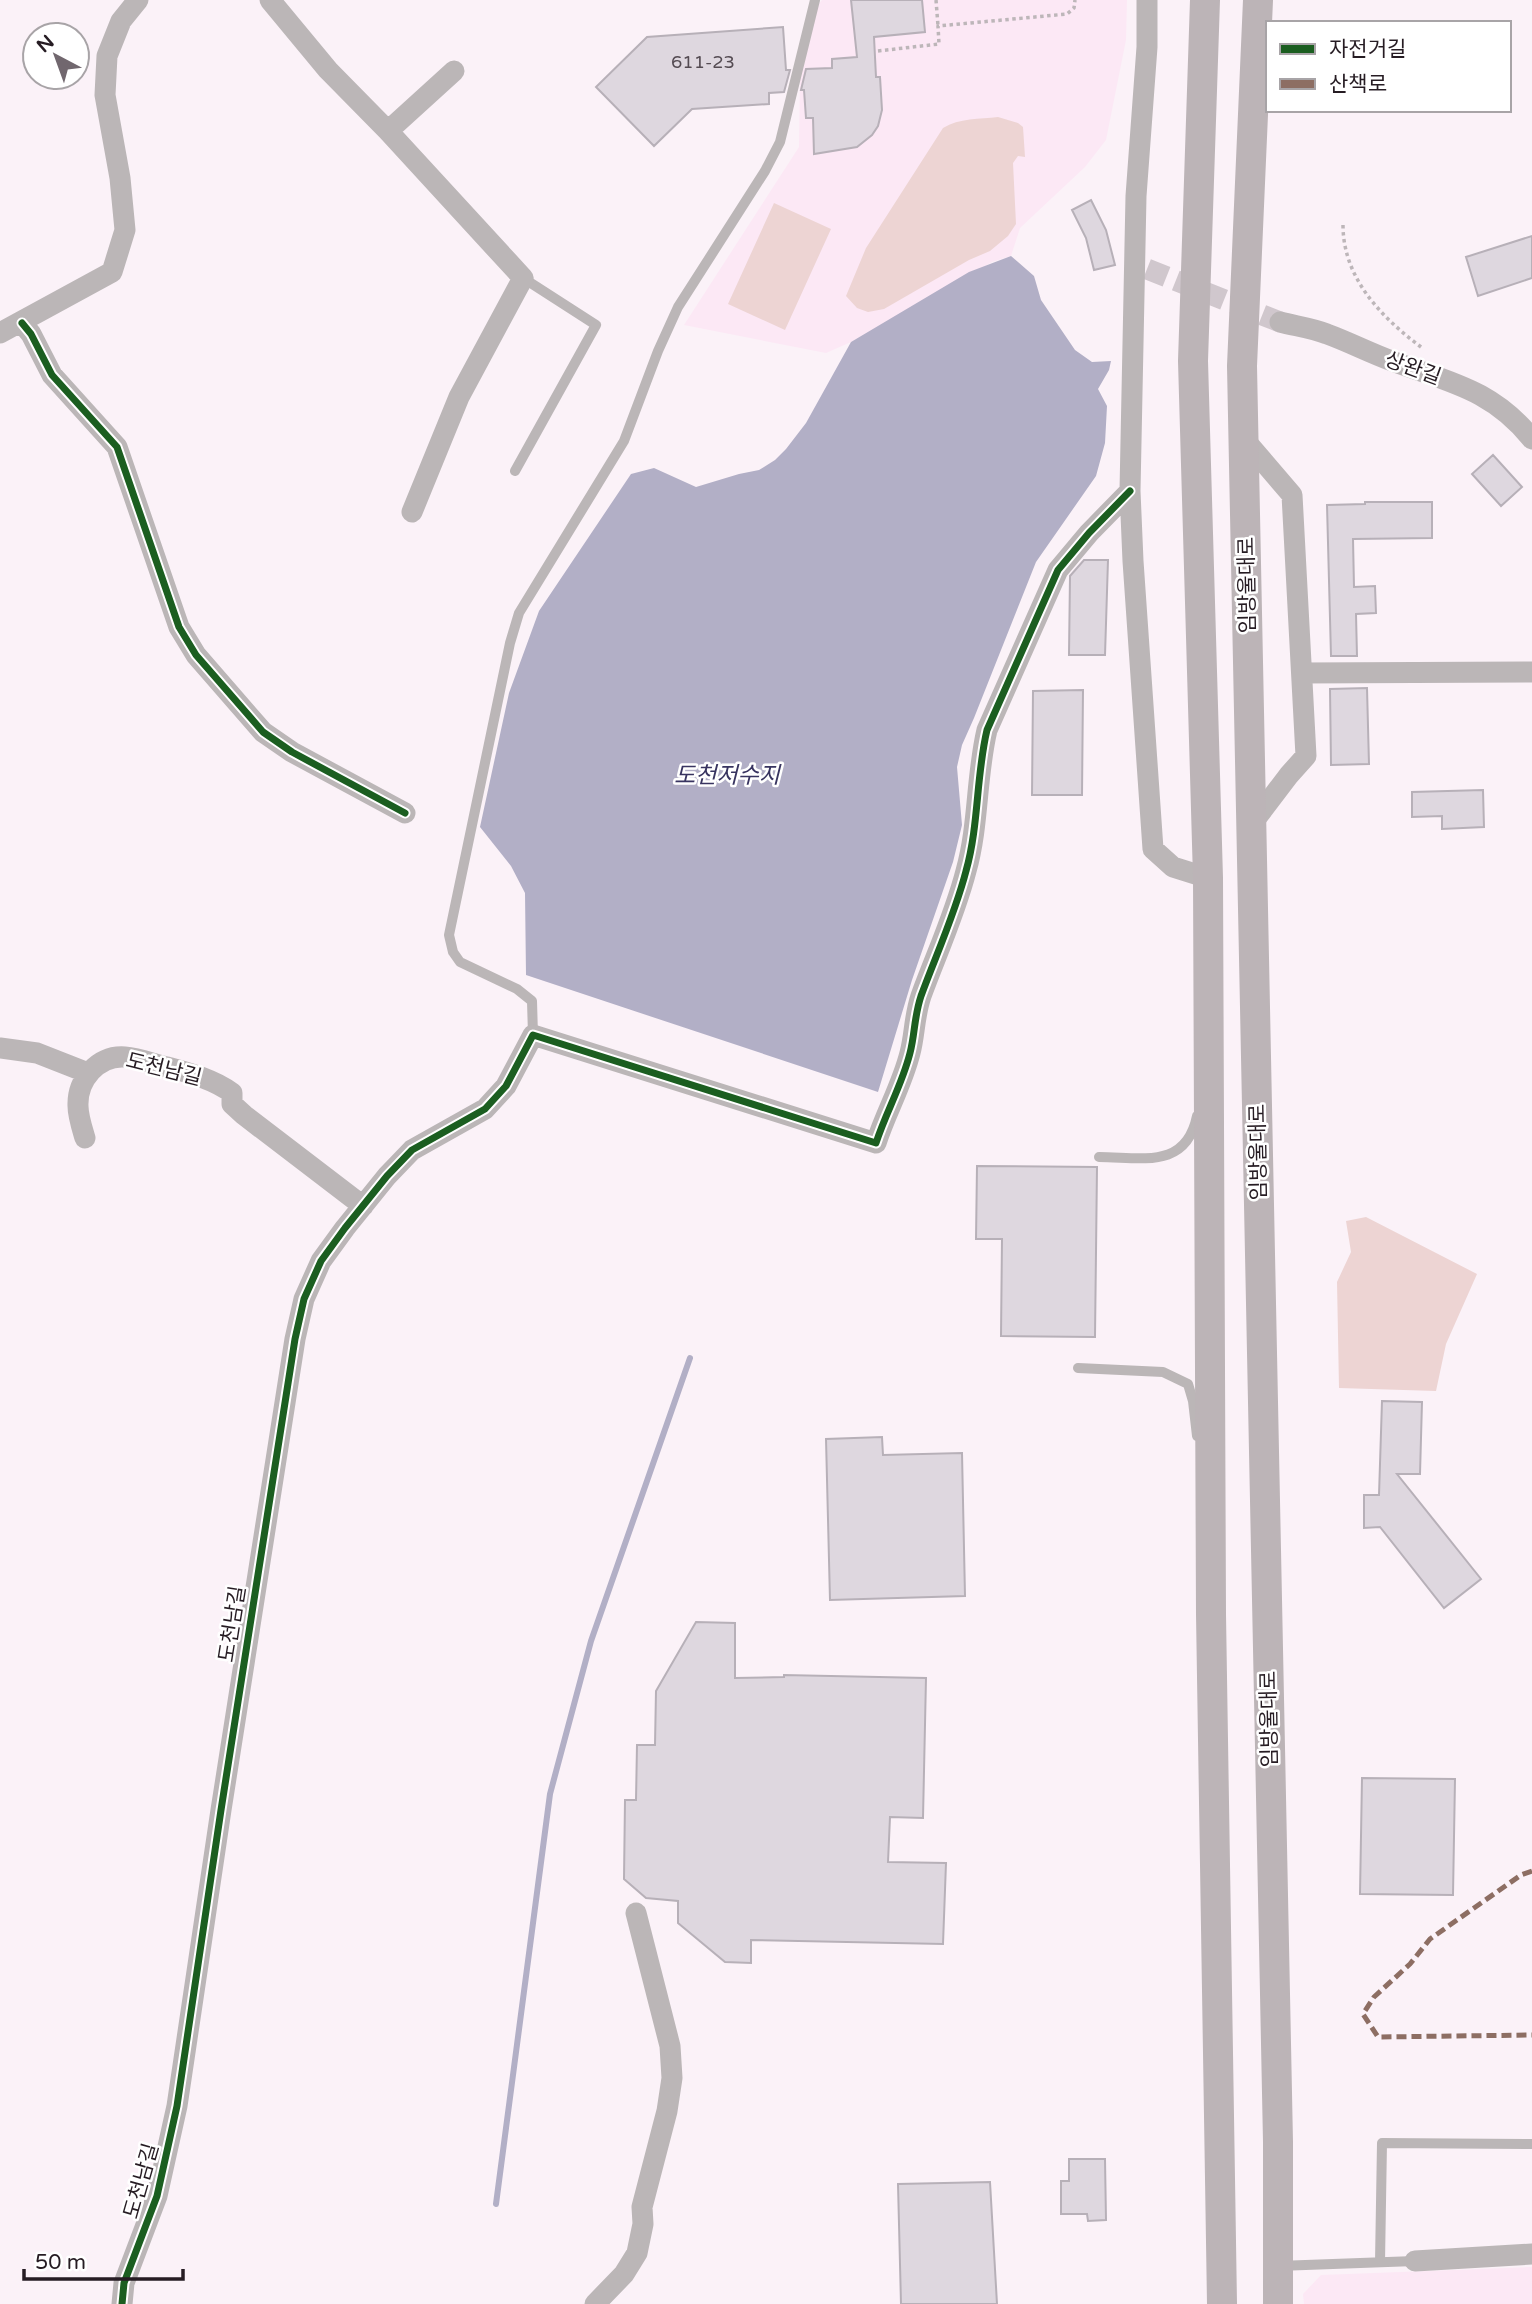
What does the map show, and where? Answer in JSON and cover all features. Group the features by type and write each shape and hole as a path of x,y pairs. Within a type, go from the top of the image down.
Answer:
{"main road":[{"path":"1205,0 1193,361 1208,878 1211,1478 1222,2304"},
{"name":"임방울대로","path":"1258,0 1242,366 1278,2142 1278,2304"}],"street":[{"path":"0,333 112,272 125,230 120,178 105,95 107,56 121,21 138,0"},
{"path":"270,0 328,70 523,278 459,397 412,512"},
{"path":"1147,0 1147,47 1136,195 1141,269 1130,491 1153,849 1173,867 1208,878"},
{"path":"388,131 454,71"},
{"name":"상완길","path":"1280,322 1326,333 1484,396 1506,412 1532,439"},
{"path":"22,323 31,334 52,375 117,447 179,627 196,654 263,732 292,752 405,813"},
{"path":"1244,439 1292,495 1307,756 1251,825"},
{"path":"533,1035 876,1143 886,1111 900,1084 910,1052 913,1025 920,1000 967,871 988,730 1058,570 1130,491"},
{"path":"1302,673 1532,672"},
{"name":"도천남길","path":"122,2304 124,2283 157,2196 177,2106 295,1339 304,1299 321,1261 387,1176 412,1150 485,1108 506,1086 533,1035"},
{"path":"0,1048 37,1053 88,1073 78,1104 85,1138"},
{"name":"도천남길","path":"88,1073 111,1058 125,1057 219,1084 232,1093 232,1104 244,1115 363,1206"},
{"path":"595,2304 624,2274 637,2253 643,2224 642,2207 667,2111 672,2078 670,2046 636,1913"},
{"path":"1416,2261 1532,2254"}],"lane":[{"path":"533,1035 532,1001 517,989 460,962 453,952 449,935 510,643 519,613 624,441 658,351 678,307 765,172 780,142 815,0"},
{"path":"515,471 596,325 523,278"},
{"path":"1099,1157 1159,1157 1180,1150 1193,1134 1209,1055"},
{"path":"1078,1368 1163,1373 1188,1384 1197,1436 1211,1478"},
{"path":"1380,2262 1382,2143 1532,2144"},
{"path":"1278,2266 1416,2261"}],"path":[{"path":"878,51 939,44 936,0"},
{"path":"938,26 1067,14 1074,8 1075,0"},
{"path":"1343,225 1343,239 1352,271 1363,292 1424,349"}],"shaded area":[{"path":"822,0 1127,0 1126,40 1106,140 1085,167 1020,228 1011,256 992,262 851,342 826,353 684,325 799,147 800,78 818,5"},
{"path":"998,117 1023,127 1025,157 1018,156 1013,163 1016,224 1008,236 990,251 969,260 884,309 868,312 857,308 846,296 866,248 943,128 963,121"},
{"path":"774,203 831,229 785,330 728,304"},
{"path":"1366,1217 1477,1274 1446,1344 1436,1391 1339,1388 1337,1282 1351,1252 1346,1221"},
{"path":"1532,2267 1532,2304 1304,2304 1303,2294 1321,2275"}],"water":[{"name":"도천저수지","path":"1011,256 1034,276 1041,300 1075,350 1092,362 1111,361 1098,389 1107,406 1105,443 1096,476 1036,562 962,745 957,767 962,825 953,862 912,980 878,1092 526,975 525,893 511,866 480,827 509,693 539,611 631,474 654,468 696,487 759,470 786,449 806,423 851,342 969,272"}],"building":[{"path":"851,0 922,0 925,32 874,37 876,77 880,77 882,110 878,126 872,135 857,147 814,154 813,118 806,118 804,90 801,90 806,69 832,68 832,59 857,57"},
{"path":"783,27 786,70 790,70 784,92 769,93 769,104 692,109 654,146 596,87 647,37"},
{"path":"1091,200 1106,230 1115,265 1094,270 1086,238 1072,210"},
{"path":"1532,236 1532,278 1478,296 1466,257"},
{"path":"1493,455 1522,487 1501,506 1472,474"},
{"path":"1432,502 1432,538 1353,539 1354,587 1375,586 1376,613 1356,614 1357,656 1331,656 1327,505"},
{"path":"1084,560 1108,560 1105,655 1069,655 1070,576"},
{"path":"1367,688 1369,764 1331,765 1330,689"},
{"path":"1083,690 1082,795 1032,795 1033,691"},
{"path":"1483,790 1484,827 1442,829 1442,816 1412,817 1412,792"},
{"path":"977,1166 1097,1167 1095,1337 1001,1336 1002,1239 976,1239"},
{"path":"1382,1401 1422,1402 1420,1474 1397,1474 1481,1579 1444,1608 1380,1527 1364,1528 1364,1495 1379,1495"},
{"path":"882,1437 883,1455 962,1453 965,1596 830,1600 826,1439"},
{"path":"696,1622 735,1623 735,1678 784,1675 926,1678 923,1818 890,1817 888,1862 946,1863 943,1944 751,1940 751,1963 725,1962 678,1923 678,1901 646,1898 624,1879 625,1800 636,1800 637,1745 655,1745 656,1691"},
{"path":"1362,1778 1455,1779 1453,1895 1360,1894"},
{"path":"1069,2159 1105,2159 1106,2220 1088,2221 1087,2214 1061,2214 1061,2181 1069,2181"},
{"path":"990,2182 997,2304 901,2304 898,2184"}],"waterway":[{"path":"496,2204 550,1794 591,1641 690,1358"}],"tunnel":[{"path":"1147,269 1280,322"}],"marked path":[{"path":"1532,1871 1521,1875 1430,1939 1410,1964 1374,1997 1363,2014 1378,2037 1532,2035"}],"cycle path":[{"path":"22,323 31,334 52,375 117,447 179,627 196,655 263,732 292,752 405,813"},
{"path":"122,2304 124,2283 157,2196 177,2106 295,1339 304,1299 321,1261 387,1176 412,1150 485,1109 506,1086 533,1035 876,1143 907,1065 921,996 962,887 973,836 987,730 1058,570 1130,491"}]}
